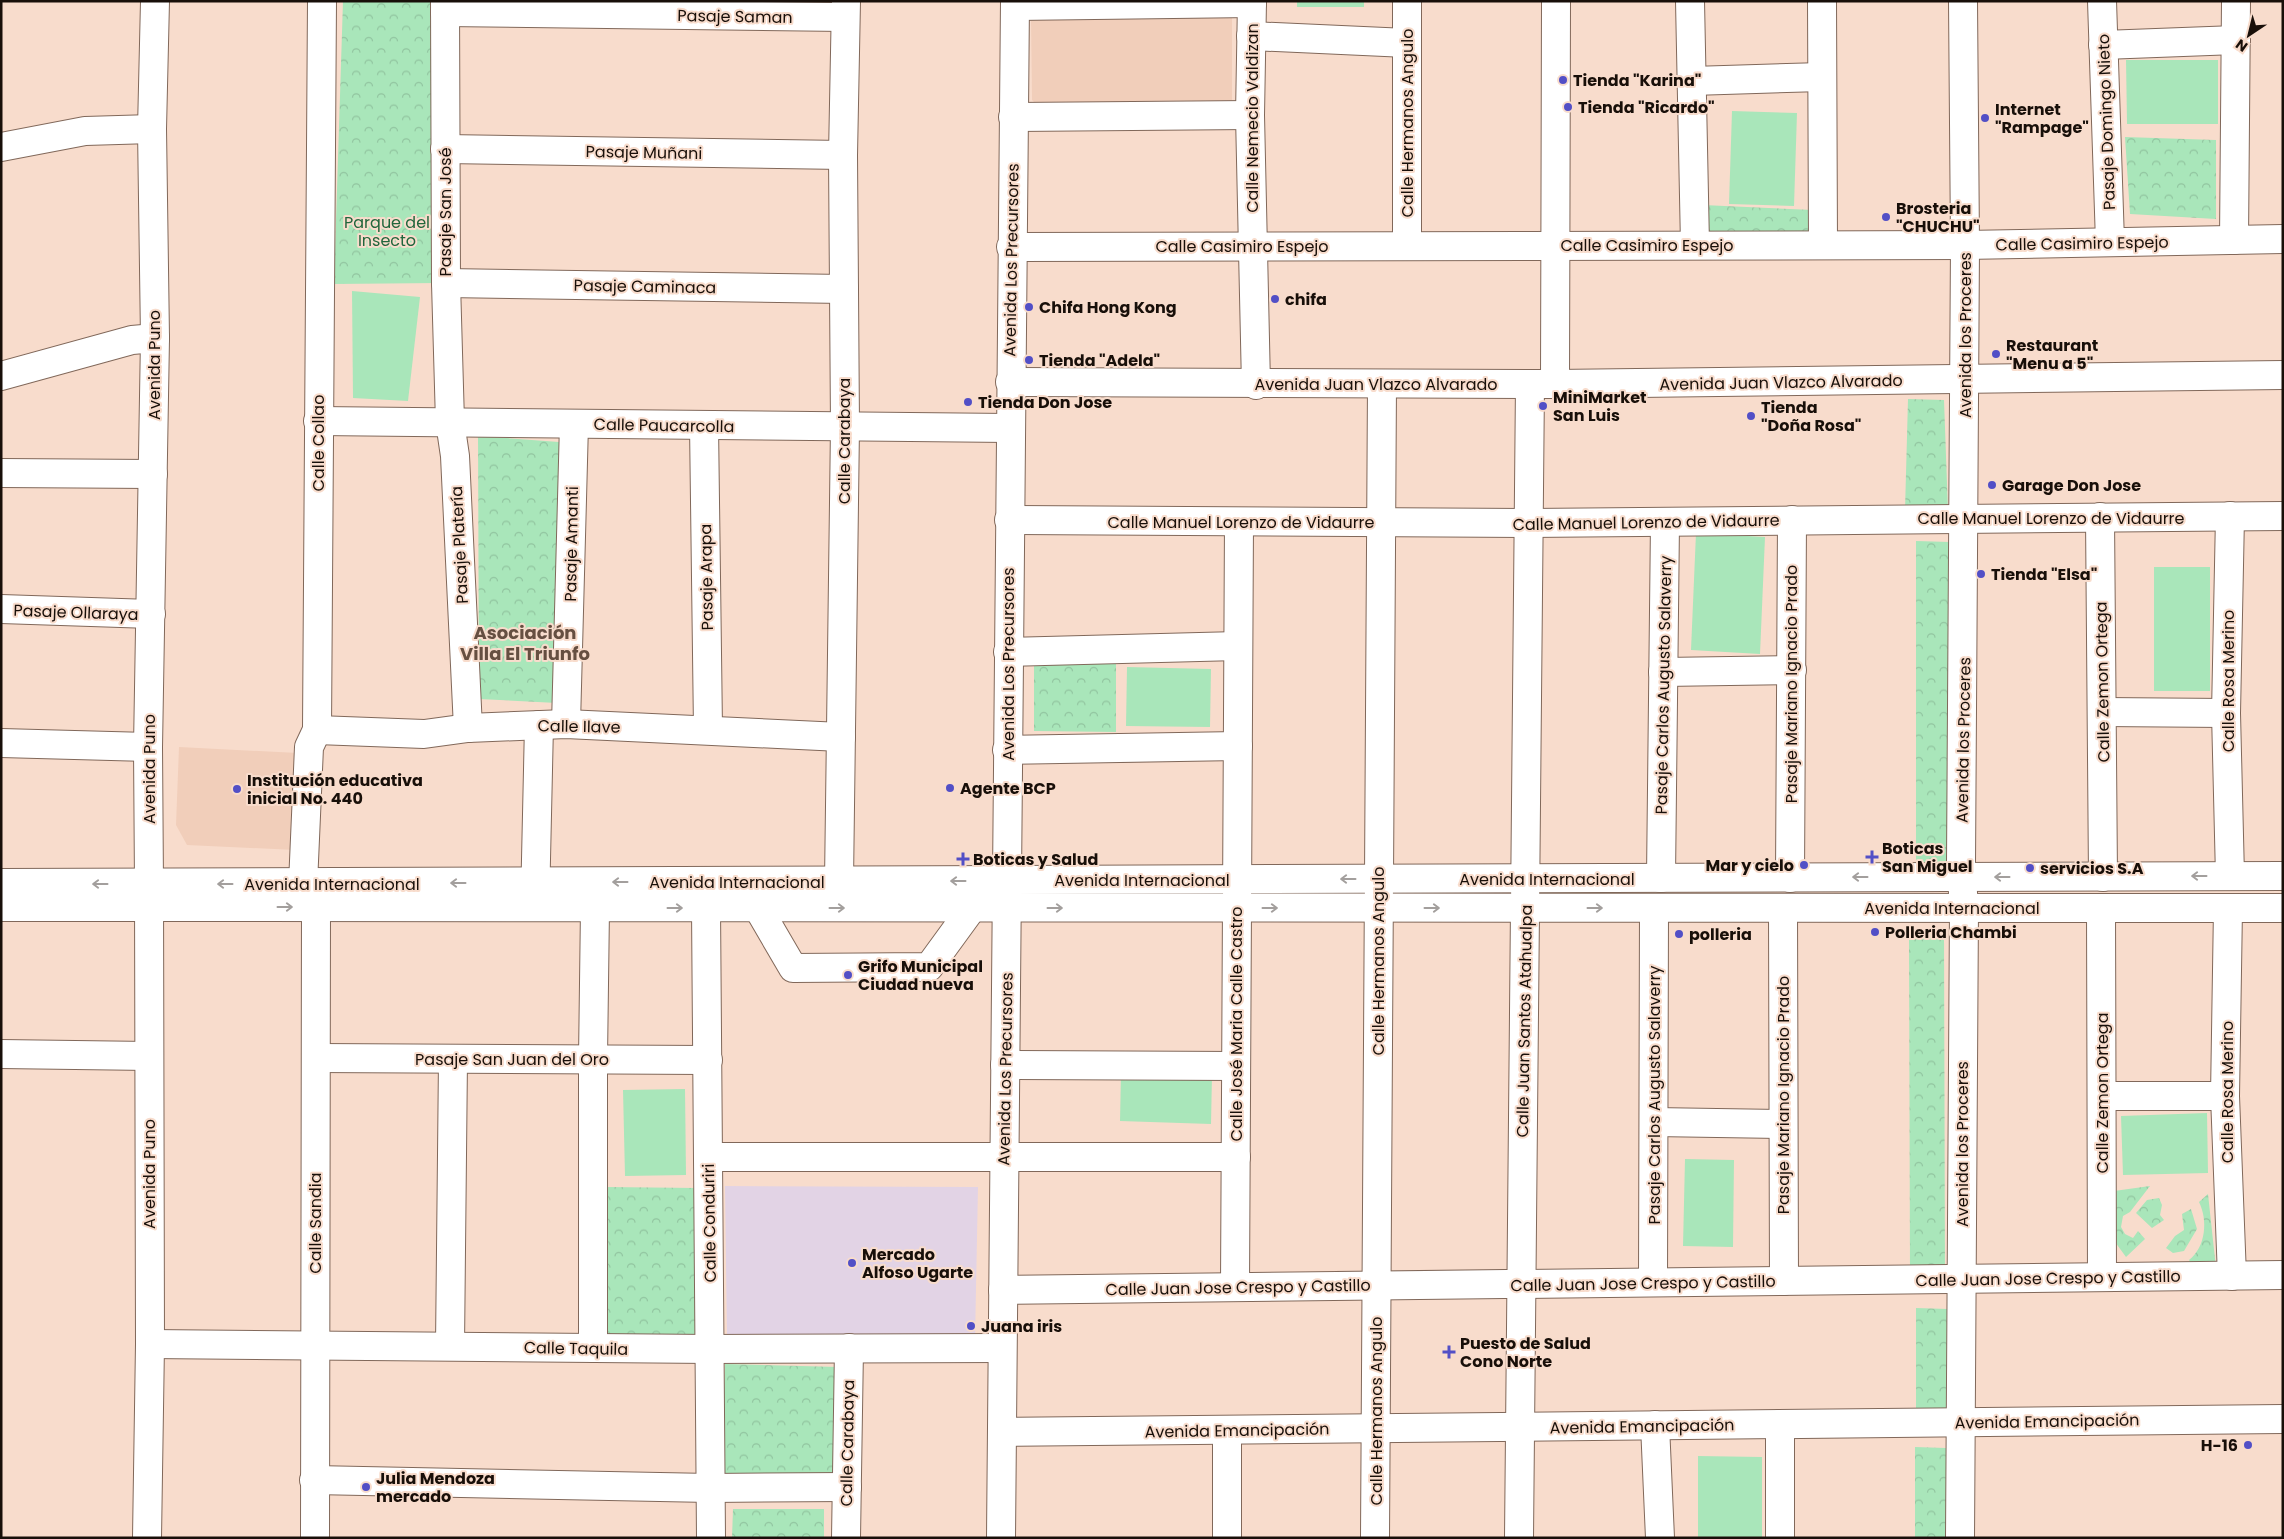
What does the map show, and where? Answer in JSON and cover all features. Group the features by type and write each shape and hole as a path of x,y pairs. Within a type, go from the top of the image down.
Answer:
{"street":[{"name":"Avenida Puno","path":"147,1538 150,1344 148,747 154,474 155,338 152,129 155,1"},
{"name":"Calle Collao","path":"303,884 309,746 316,730 322,1"},
{"name":"Calle Hermanos Angulo","path":"1407,1 1407,245"},
{"name":"Calle Juan Santos Atahualpa","path":"1519,1538 1529,523 1556,246 1556,1"},
{"path":"1690,1 1695,245"},
{"path":"1822,1 1823,245"},
{"name":"Avenida los Proceres","path":"1960,1538 1964,908 1961,877 1966,245 1963,1"},
{"name":"Pasaje Domingo Nieto","path":"2102,1 2110,242"},
{"path":"2234,240 2236,1"},
{"path":"1015,4 1252,2"},
{"name":"Calle Nemecio Valdizan","path":"1252,2 1250,115 1256,385"},
{"name":"Avenida Los Precursores","path":"1001,1538 1011,246 1015,4"},
{"name":"Pasaje Saman","path":"446,7 846,9"},
{"name":"Pasaje San José","path":"446,7 446,283 450,422"},
{"name":"Calle Carabaya","path":"839,882 845,426 843,154 846,9"},
{"path":"1251,36 1407,43"},
{"path":"2103,45 2236,40"},
{"path":"1692,80 1822,77"},
{"path":"1013,117 1250,115"},
{"path":"1,147 85,131 152,129"},
{"name":"Pasaje Muñani","path":"445,149 843,154"},
{"name":"Calle Casimiro Espejo","path":"1011,246 1966,245 2283,239"},
{"name":"Pasaje Caminaca","path":"446,283 844,289"},
{"path":"1,376 132,340 155,338"},
{"name":"Avenida Juan Vlazco Alvarado","path":"1010,382 1256,385 1543,384 2283,375"},
{"name":"Calle Hermanos Angulo","path":"1375,1538 1382,384"},
{"name":"Calle Paucarcolla","path":"318,420 1010,428"},
{"name":"Pasaje Platería","path":"450,422 455,456 468,728"},
{"name":"Pasaje Amanti","path":"566,724 574,424"},
{"name":"Pasaje Arapa","path":"704,425 708,729"},
{"path":"1,473 154,474"},
{"name":"Calle Rosa Merino","path":"2230,516 2226,713 2230,876"},
{"name":"Calle Manuel Lorenzo de Vidaurre","path":"1009,520 1529,523 2283,516"},
{"name":"Calle Zemon Ortega","path":"2100,517 2103,876"},
{"name":"Pasaje Mariano Ignacio Prado","path":"1790,878 1792,520"},
{"name":"Calle José Maria Calle Castro","path":"1235,1287 1239,522"},
{"name":"Pasaje Carlos Augusto Salaverry","path":"1661,878 1665,522"},
{"name":"Pasaje Ollaraya","path":"1,609 151,614"},
{"path":"1008,652 1238,646"},
{"path":"1664,672 1792,670"},
{"path":"2103,712 2226,713"},
{"name":"Calle Ilave","path":"316,730 424,734 468,728 566,724 708,729 841,737"},
{"path":"536,895 539,725"},
{"path":"1,743 148,747"},
{"path":"1007,750 1238,746"},
{"name":"Avenida Internacional","path":"1,883 148,896 316,907 839,882 2283,876"},
{"name":"Avenida Internacional","path":"1,907 303,884 536,895 595,908 2283,908"},
{"name":"Calle Sandia","path":"314,1538 316,907"},
{"path":"593,1348 595,908"},
{"name":"Calle Conduriri","path":"706,908 711,1538"},
{"path":"758,908 793,968 802,968 929,967 972,908"},
{"name":"Pasaje Carlos Augusto Salaverry","path":"1654,908 1654,1282"},
{"name":"Pasaje Mariano Ignacio Prado","path":"1783,908 1782,1124 1784,1281"},
{"name":"Calle Zemon Ortega","path":"2101,908 2102,1277"},
{"name":"Calle Rosa Merino","path":"2228,908 2225,1096 2232,1276"},
{"path":"1,1054 149,1056"},
{"name":"Pasaje San Juan del Oro","path":"316,1058 708,1060"},
{"path":"450,1346 453,1059"},
{"path":"1004,1065 1236,1066"},
{"path":"2102,1096 2225,1096"},
{"path":"1654,1122 1782,1124"},
{"path":"709,1157 1236,1157"},
{"name":"Calle Juan Jose Crespo y Castillo","path":"1003,1290 2283,1275"},
{"name":"Calle Taquila","path":"150,1344 710,1349 1002,1348"},
{"name":"Calle Carabaya","path":"846,1538 849,1348"},
{"name":"Avenida Emancipación","path":"1002,1432 2283,1419"},
{"path":"1780,1424 1780,1538"},
{"path":"1655,1425 1660,1538"},
{"path":"1227,1430 1227,1538"},
{"path":"314,1480 710,1488 847,1488"}],"shaded area":[{"path":"1232,10 1232,104 1037,105 1032,100 1031,19"},
{"name":"Institución educativa inicial No. 440","path":"179,747 298,753 295,850 187,845 176,825"},
{"name":"Mercado Alfoso Ugarte","path":"725,1186 978,1187 975,1340 727,1339"}],"green space":[{"name":"Parque del Insecto","path":"343,1 431,1 440,283 334,284"},
{"path":"1297,1 1364,1 1364,7 1297,7"},
{"path":"2126,60 2218,60 2218,124 2127,124"},
{"path":"1732,111 1797,113 1794,206 1729,204"},
{"path":"2125,137 2216,140 2216,219 2130,214"},
{"path":"1703,205 1813,210 1811,238 1703,238"},
{"path":"352,291 420,297 408,401 353,398"},
{"path":"1908,399 1944,400 1948,511 1905,511"},
{"path":"478,436 559,442 557,703 479,699"},
{"path":"1696,533 1765,537 1760,654 1691,650"},
{"path":"1916,541 1950,542 1950,870 1916,870"},
{"path":"2154,567 2210,567 2210,691 2154,691"},
{"path":"1034,661 1116,662 1116,732 1034,731"},
{"path":"1127,667 1211,669 1210,727 1126,726"},
{"path":"1909,933 1944,933 1945,1272 1910,1272"},
{"path":"1121,1072 1212,1075 1211,1124 1120,1121"},
{"path":"685,1089 686,1175 625,1176 623,1090"},
{"path":"2207,1113 2208,1173 2123,1175 2121,1116"},
{"path":"1685,1159 1734,1160 1733,1247 1683,1246"},
{"path":"2150,1186 2130,1212 2123,1216 2121,1227 2125,1234 2133,1238 2138,1231 2145,1239 2126,1257 2115,1242 2114,1191"},
{"path":"606,1187 697,1188 698,1340 604,1338"},
{"path":"2208,1194 2216,1268 2193,1268 2189,1260 2199,1248 2204,1233 2204,1217 2199,1202"},
{"path":"2159,1198 2162,1205 2160,1215 2164,1220 2152,1228 2136,1213 2147,1200"},
{"path":"2191,1209 2197,1229 2184,1251 2173,1253 2166,1248 2175,1236 2184,1230 2182,1214"},
{"path":"1916,1308 1948,1309 1948,1409 1916,1409"},
{"path":"725,1364 839,1367 838,1480 721,1479"},
{"path":"1915,1447 1946,1448 1946,1538 1915,1538"},
{"path":"1698,1456 1762,1457 1762,1538 1698,1538"},
{"path":"733,1509 824,1509 824,1538 732,1538"}],"place":[{"name":"Tienda \"Karina\"","path":"1563,80"},
{"name":"Tienda \"Ricardo\"","path":"1568,107"},
{"name":"Internet \"Rampage\"","path":"1985,118"},
{"name":"Brosteria \"CHUCHU\"","path":"1886,217"},
{"name":"chifa","path":"1275,299"},
{"name":"Chifa Hong Kong","path":"1029,307"},
{"name":"Restaurant \"Menu a 5\"","path":"1996,354"},
{"name":"Tienda \"Adela\"","path":"1029,360"},
{"name":"Tienda Don Jose","path":"968,402"},
{"name":"MiniMarket San Luis","path":"1543,406"},
{"name":"Tienda \"Doña Rosa\"","path":"1751,416"},
{"name":"Garage Don Jose","path":"1992,485"},
{"name":"Tienda \"Elsa\"","path":"1981,574"},
{"name":"Agente BCP","path":"950,788"},
{"name":"Institución educativa inicial No. 440","path":"237,789"},
{"name":"Boticas San Miguel","path":"1872,857"},
{"name":"Boticas y Salud","path":"963,859"},
{"name":"Mar y cielo","path":"1804,865"},
{"name":"servicios S.A","path":"2030,868"},
{"name":"Polleria Chambi","path":"1875,932"},
{"name":"polleria","path":"1679,934"},
{"name":"Grifo Municipal Ciudad nueva","path":"848,975"},
{"name":"Mercado Alfoso Ugarte","path":"852,1263"},
{"name":"Juana iris","path":"971,1326"},
{"name":"Puesto de Salud Cono Norte","path":"1449,1352"},
{"name":"H-16","path":"2248,1445"},
{"name":"Julia Mendoza mercado","path":"366,1487"}],"district":[{"name":"Asociación Villa El Triunfo","path":"525,643"}]}
